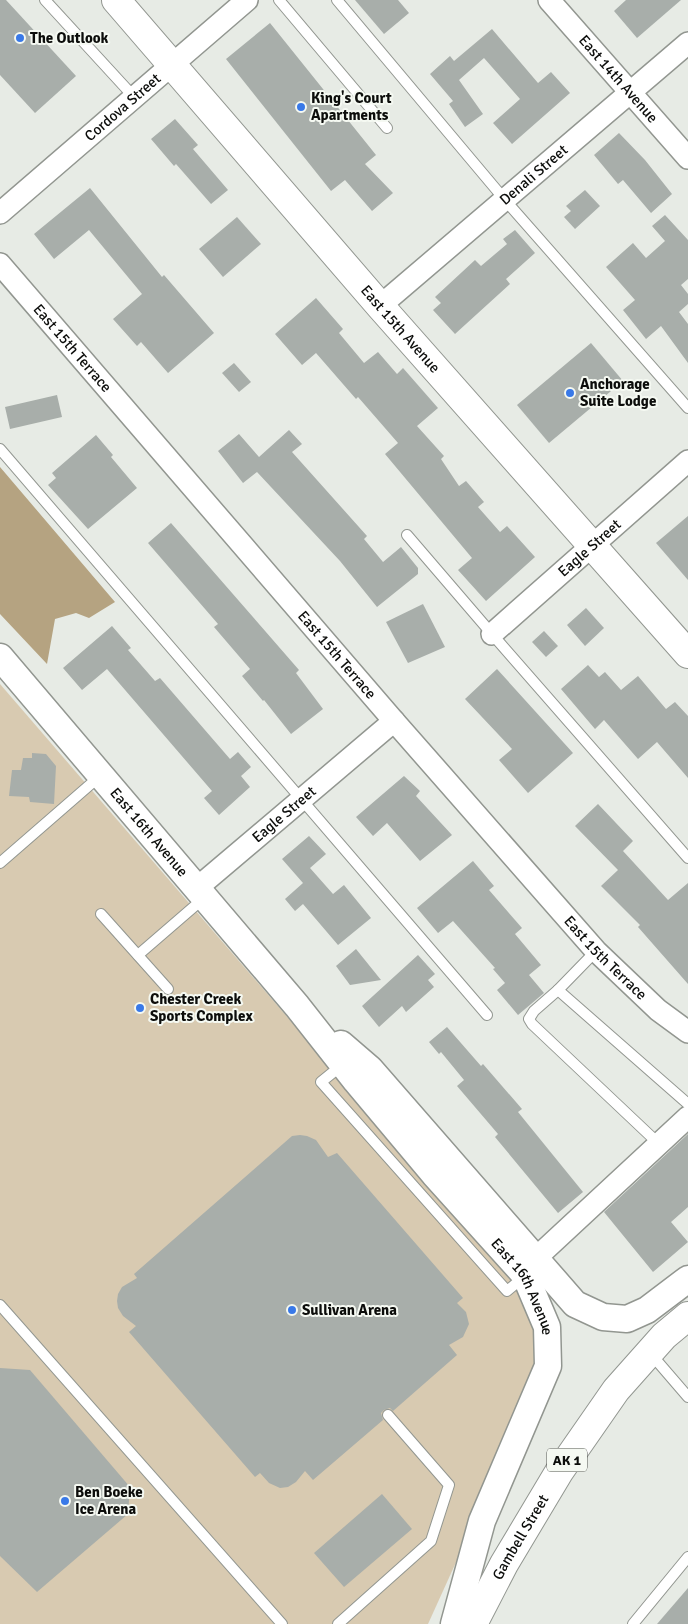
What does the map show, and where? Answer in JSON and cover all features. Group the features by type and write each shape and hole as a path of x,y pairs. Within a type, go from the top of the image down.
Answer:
{"main road":[{"name":"East 15th Avenue","path":"116,0 380,306 688,654"},
{"name":"Gambell Street","path":"473,1624 504,1564 559,1472 616,1390 664,1336 688,1316"}],"street":[{"name":"Cordova Street","path":"0,213 247,0"},
{"name":"East 14th Avenue","path":"549,0 688,158"},
{"name":"Denali Street","path":"380,306 688,44"},
{"name":"East 15th Terrace","path":"0,264 394,721 596,951 658,1010 688,1032"},
{"name":"Eagle Street","path":"492,634 688,461"},
{"name":"East 16th Avenue","path":"0,657 297,1006 342,1064 434,1174 530,1266 576,1304 603,1317 628,1319 647,1310 688,1279"},
{"name":"Eagle Street","path":"201,892 302,799 394,721"},
{"name":"East 16th Avenue","path":"297,1006 370,1068 530,1266 547,1327 548,1366 482,1521 454,1624"},
{"path":"530,1266 688,1117"}],"lane":[{"path":"45,0 134,97"},
{"path":"279,0 388,128"},
{"path":"337,0 505,200 688,408"},
{"path":"0,449 487,1015"},
{"path":"408,535 688,858"},
{"path":"0,863 100,775"},
{"path":"138,955 201,892"},
{"path":"101,914 168,989"},
{"path":"596,951 558,990 534,1011 529,1019 532,1024 659,1144"},
{"path":"558,990 688,1104"},
{"path":"0,1305 282,1624"},
{"path":"650,1352 688,1396"},
{"path":"338,1624 430,1541 449,1486 388,1415"},
{"path":"634,1624 688,1557"}],"shaded area":[{"path":"0,467 115,602 89,618 76,613 55,619 47,664 0,614"},
{"name":"Chester Creek Sports Complex","path":"0,684 560,1333 428,1624 0,1624"}],"building":[{"name":"The Outlook","path":"0,0 6,0 76,76 35,113 0,75"},
{"path":"355,0 398,0 409,13 384,34"},
{"path":"626,0 681,0 637,38 614,11"},
{"name":"King's Court Apartments","path":"270,23 376,155 365,164 393,193 372,211 345,180 331,191 226,59"},
{"path":"492,29 538,83 551,72 570,93 512,144 493,123 520,99 484,58 459,80 483,114 465,127 449,104 453,101 430,74 450,56 454,61"},
{"path":"175,119 198,145 193,149 228,190 211,204 151,139"},
{"path":"619,133 645,160 672,194 651,213 623,180 618,184 594,155"},
{"path":"90,188 162,277 164,275 214,333 168,373 141,342 137,346 113,319 142,294 89,230 54,259 34,234"},
{"path":"585,190 600,206 575,229 564,217 571,211 566,206"},
{"path":"665,215 688,240 688,279 681,285 688,294 688,304 679,312 688,324 688,363 661,326 646,339 623,310 635,300 606,267 633,243 646,258 665,241 652,226"},
{"path":"237,217 261,244 223,277 199,249"},
{"path":"515,230 535,253 506,279 510,284 455,334 433,310 441,303 435,297 475,260 481,266 507,244 503,239"},
{"path":"316,298 343,329 339,333 364,363 378,352 397,374 403,368 438,408 417,426 444,456 441,459 459,486 466,481 484,502 478,507 500,532 507,526 535,557 486,601 458,570 472,558 385,454 398,443 316,353 302,365 275,334"},
{"name":"Anchorage Suite Lodge","path":"591,343 623,381 549,443 517,405"},
{"path":"234,363 251,382 239,392 222,373"},
{"path":"57,395 62,417 10,429 5,407"},
{"path":"289,430 302,444 292,452 367,536 364,539 383,562 401,547 418,568 418,574 377,607 340,561 257,472 243,483 218,451 239,434 259,457"},
{"path":"96,435 113,455 111,457 137,488 88,529 48,485 56,478 52,473"},
{"path":"688,516 688,580 656,543"},
{"path":"171,523 299,670 296,673 323,709 291,734 242,676 250,669 214,627 218,624 148,543"},
{"path":"423,604 445,647 408,663 386,622"},
{"path":"586,608 604,628 585,646 567,625"},
{"path":"112,626 131,648 128,650 155,681 160,678 230,759 238,752 251,767 241,776 250,787 219,815 204,798 212,791 107,669 82,690 63,668"},
{"path":"544,631 558,646 546,657 532,642"},
{"path":"588,665 599,677 605,672 621,690 638,676 666,709 675,702 688,716 688,778 657,742 638,759 604,720 595,729 561,689"},
{"path":"497,669 573,753 528,793 499,760 512,749 465,699"},
{"path":"32,753 46,754 56,766 54,804 30,802 29,797 9,796 12,770 21,770 23,758 32,758"},
{"path":"404,776 420,791 416,796 452,835 420,861 387,823 373,836 356,817"},
{"path":"598,804 633,841 623,851 668,900 688,883 688,984 638,927 640,925 601,886 618,870 575,826"},
{"path":"309,836 326,854 310,868 333,894 344,885 371,918 338,945 303,904 295,911 285,899 303,883 282,859"},
{"path":"473,861 494,886 489,890 522,928 515,934 541,965 529,975 544,993 518,1015 497,990 505,983 493,969 495,968 453,921 438,933 417,908"},
{"path":"356,949 381,980 350,985 336,966"},
{"path":"418,955 435,974 428,980 434,987 406,1012 402,1006 379,1027 362,1006"},
{"path":"447,1027 481,1066 483,1064 522,1109 518,1112 583,1192 558,1213 495,1137 498,1134 457,1086 464,1080 441,1052 439,1054 429,1042"},
{"path":"688,1134 688,1207 671,1222 688,1242 653,1272 604,1212"},
{"name":"Sullivan Arena","path":"300,1135 316,1140 328,1157 337,1153 463,1298 457,1303 466,1312 469,1324 463,1337 449,1345 457,1355 393,1411 390,1408 384,1410 381,1413 383,1420 313,1480 305,1471 296,1482 288,1487 280,1488 269,1483 260,1473 255,1477 129,1332 136,1326 123,1316 118,1308 117,1301 122,1287 137,1278 134,1274 292,1136"},
{"name":"Ben Boeke Ice Arena","path":"0,1368 30,1370 130,1487 128,1514 37,1592 0,1556"},
{"path":"382,1494 412,1529 344,1587 314,1553"},
{"path":"688,1588 688,1624 657,1624"}],"place":[{"name":"The Outlook","path":"20,38"},
{"name":"King's Court Apartments","path":"301,107"},
{"name":"Anchorage Suite Lodge","path":"570,393"},
{"name":"Chester Creek Sports Complex","path":"140,1008"},
{"name":"Sullivan Arena","path":"292,1310"},
{"name":"Ben Boeke Ice Arena","path":"65,1501"}]}
